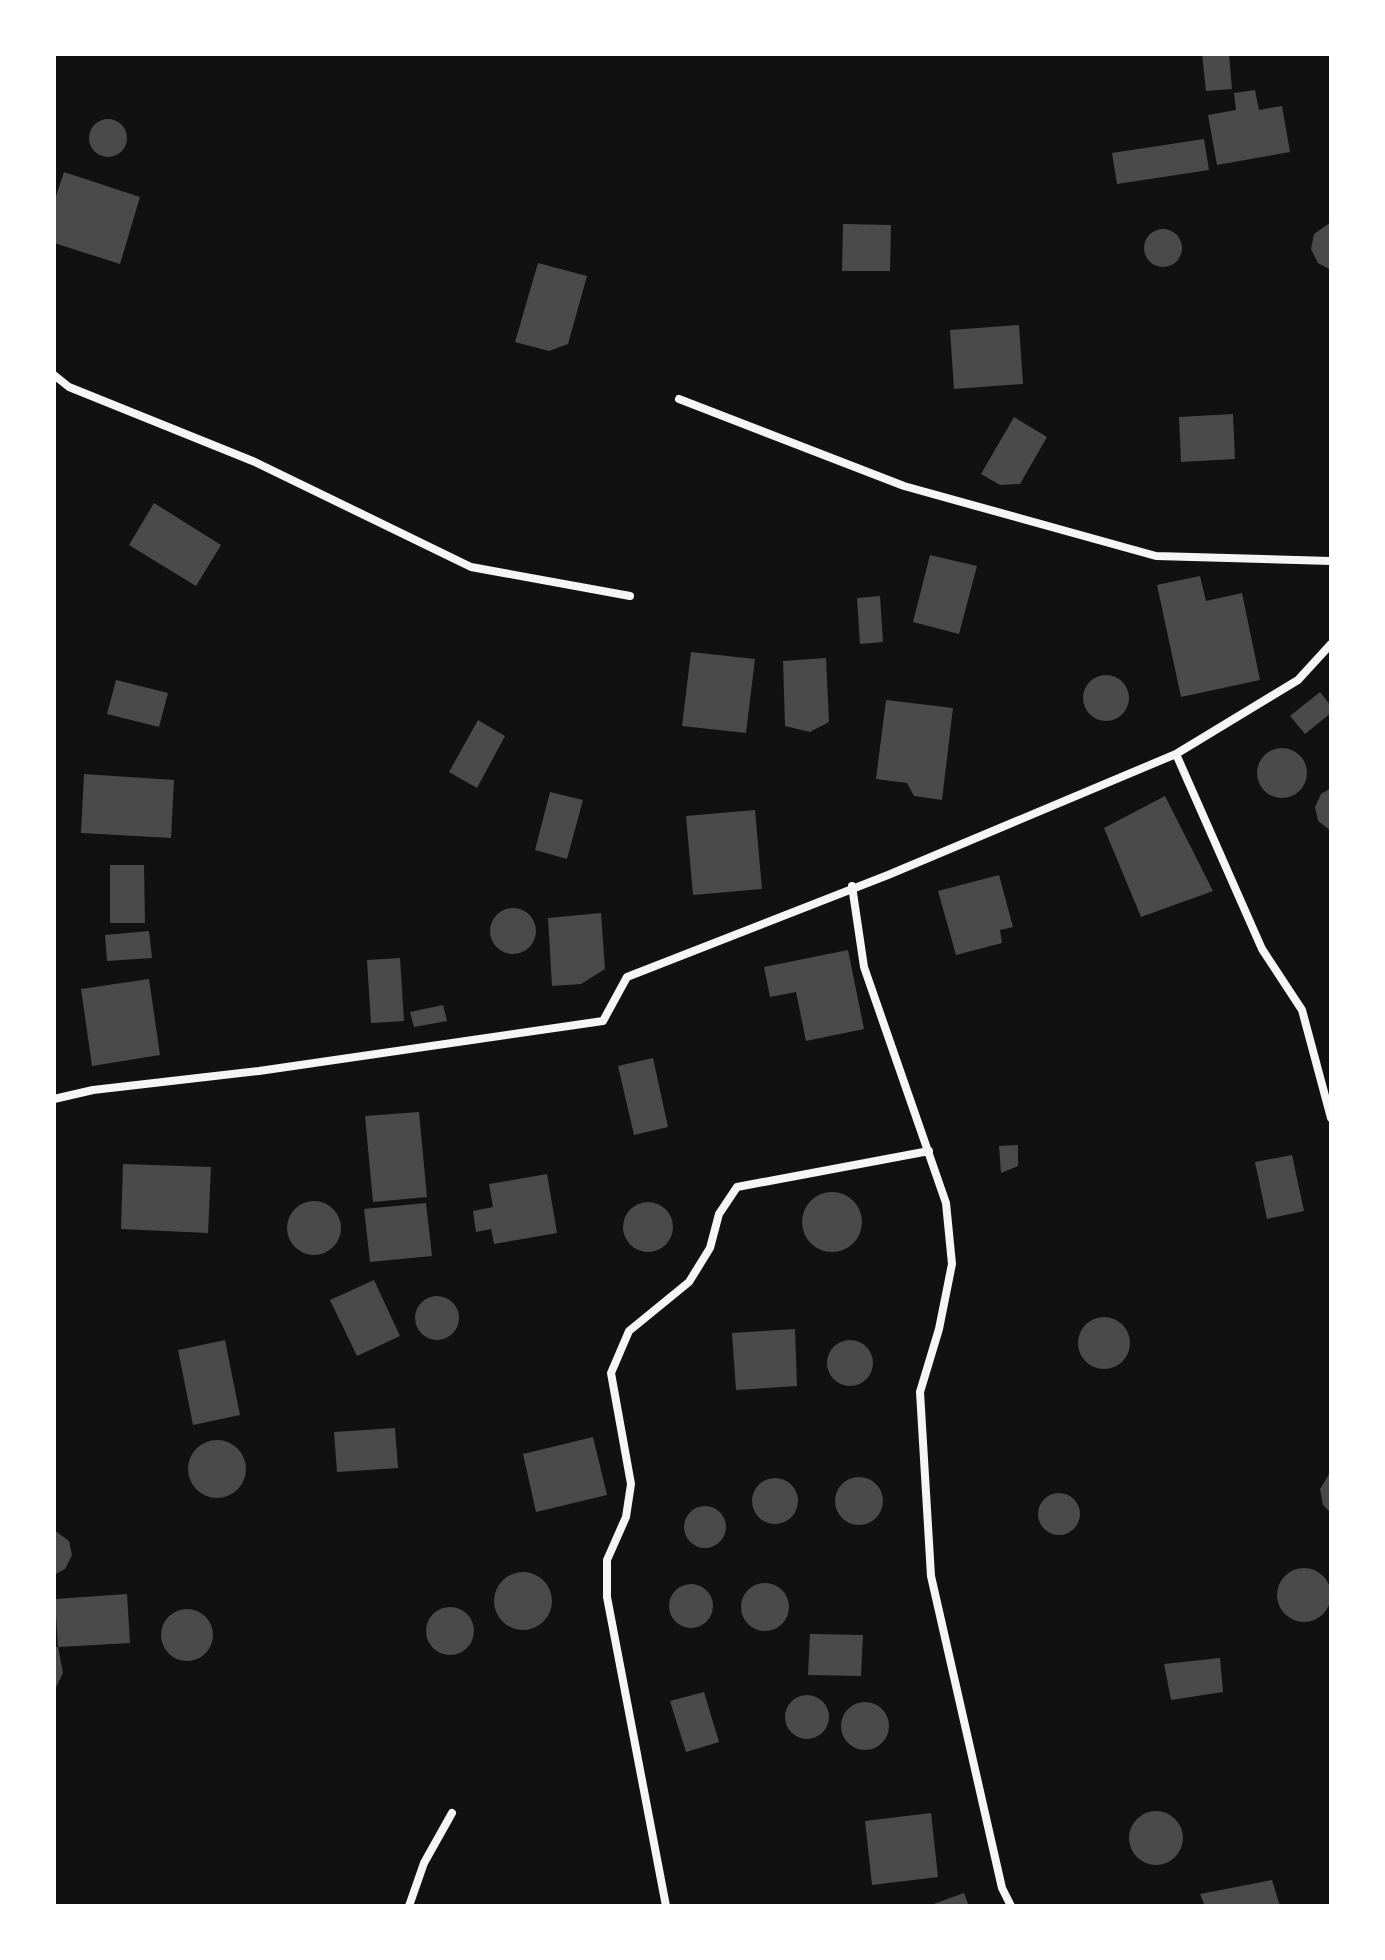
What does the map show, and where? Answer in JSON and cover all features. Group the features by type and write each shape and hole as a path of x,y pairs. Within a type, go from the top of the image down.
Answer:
{"street":[{"path":"54,375 69,387 255,462 471,567 630,596"},
{"path":"679,399 904,486 1156,556 1331,561"},
{"path":"54,1099 93,1090 259,1071 603,1021 627,977 852,886 888,875 1176,754 1298,680 1331,644"},
{"path":"1176,754 1262,949 1302,1010 1331,1118"},
{"path":"852,886 864,967 946,1203 952,1264 939,1329 920,1392 931,1576 1002,1888 1011,1906"},
{"path":"666,1906 607,1597 607,1560 626,1517 631,1484 611,1373 629,1331 689,1282 710,1248 719,1214 737,1187 929,1151"},
{"path":"409,1906 424,1863 452,1813"}],"building":[{"path":"1202,54 1229,54 1232,89 1206,91"},
{"path":"1255,90 1259,110 1282,106 1290,152 1217,165 1208,115 1236,110 1234,93"},
{"path":"108,119 121,125 127,138 121,151 108,157 95,151 89,138 95,125"},
{"path":"1204,139 1209,170 1117,184 1112,153"},
{"path":"64,172 140,197 120,264 54,243 54,202"},
{"path":"1331,222 1331,270 1318,263 1311,249 1314,234"},
{"path":"843,224 891,225 890,271 842,271"},
{"path":"1163,229 1177,234 1182,248 1177,262 1163,267 1149,262 1144,248 1149,234"},
{"path":"538,263 587,276 568,344 549,351 515,342"},
{"path":"1019,325 1023,384 954,389 950,330"},
{"path":"1233,414 1235,459 1181,462 1179,417"},
{"path":"1014,417 1047,437 1020,484 1000,485 981,474"},
{"path":"154,503 221,545 196,586 129,545"},
{"path":"930,555 977,566 959,634 913,622"},
{"path":"1200,576 1206,601 1242,593 1260,680 1181,697 1157,585"},
{"path":"880,596 883,642 860,644 857,598"},
{"path":"691,652 755,659 746,733 682,726"},
{"path":"826,658 829,722 810,732 785,726 783,661"},
{"path":"1106,675 1122,682 1129,698 1122,714 1106,721 1090,714 1083,698 1090,682"},
{"path":"116,680 168,693 159,727 107,714"},
{"path":"1320,692 1331,706 1331,713 1305,734 1290,716"},
{"path":"886,700 953,708 942,800 914,796 907,783 876,779"},
{"path":"478,720 505,736 477,788 449,772"},
{"path":"1282,748 1300,755 1307,773 1300,791 1282,798 1264,791 1257,773 1264,755"},
{"path":"84,774 174,780 171,838 81,833"},
{"path":"1331,788 1331,831 1318,821 1315,807 1321,794"},
{"path":"550,792 583,800 567,859 535,850"},
{"path":"1165,796 1213,891 1141,917 1104,828"},
{"path":"755,810 762,889 693,895 686,816"},
{"path":"110,865 144,865 145,923 110,923"},
{"path":"999,875 1013,927 1000,930 1002,943 956,955 938,891"},
{"path":"513,908 530,914 536,931 530,948 513,954 496,948 490,931 496,914"},
{"path":"601,913 605,969 581,984 552,986 548,918"},
{"path":"149,931 152,958 107,961 105,935"},
{"path":"848,950 864,1029 806,1041 796,992 770,997 764,967"},
{"path":"400,958 404,1021 371,1023 367,960"},
{"path":"149,979 160,1055 92,1066 81,989"},
{"path":"443,1005 447,1021 414,1027 410,1012"},
{"path":"653,1058 668,1127 634,1135 618,1066"},
{"path":"419,1112 427,1197 373,1202 365,1116"},
{"path":"1018,1145 1018,1166 1001,1173 999,1146"},
{"path":"1292,1155 1304,1211 1267,1219 1255,1162"},
{"path":"123,1164 211,1167 208,1233 121,1229"},
{"path":"547,1174 557,1233 494,1244 491,1229 476,1232 473,1211 493,1207 489,1184"},
{"path":"832,1192 854,1200 862,1222 854,1244 832,1252 810,1244 802,1222 810,1200"},
{"path":"314,1201 333,1209 341,1228 333,1247 314,1255 295,1247 287,1228 295,1209"},
{"path":"648,1202 666,1209 673,1227 666,1245 648,1252 630,1245 623,1227 630,1209"},
{"path":"426,1203 432,1256 370,1262 364,1209"},
{"path":"374,1280 400,1336 357,1356 330,1300"},
{"path":"437,1296 453,1302 459,1318 453,1334 437,1340 421,1334 415,1318 421,1302"},
{"path":"1104,1317 1122,1325 1130,1343 1122,1361 1104,1369 1086,1361 1078,1343 1086,1325"},
{"path":"795,1329 797,1386 736,1390 732,1333"},
{"path":"225,1340 240,1415 193,1425 178,1350"},
{"path":"850,1340 866,1347 873,1363 866,1379 850,1386 834,1379 827,1363 834,1347"},
{"path":"395,1428 398,1468 337,1472 334,1432"},
{"path":"593,1437 607,1495 536,1512 523,1454"},
{"path":"217,1440 238,1448 246,1469 238,1490 217,1498 196,1490 188,1469 196,1448"},
{"path":"1331,1471 1331,1513 1323,1505 1320,1489"},
{"path":"859,1477 876,1484 883,1501 876,1518 859,1525 842,1518 835,1501 842,1484"},
{"path":"775,1478 791,1485 798,1501 791,1517 775,1524 759,1517 752,1501 759,1485"},
{"path":"1059,1493 1074,1499 1080,1514 1074,1529 1059,1535 1044,1529 1038,1514 1044,1499"},
{"path":"705,1506 720,1512 726,1527 720,1542 705,1548 690,1542 684,1527 690,1512"},
{"path":"54,1530 69,1541 72,1555 65,1569 54,1575"},
{"path":"1304,1568 1323,1576 1331,1595 1323,1614 1304,1622 1285,1614 1277,1595 1285,1576"},
{"path":"523,1572 544,1580 552,1601 544,1622 523,1630 502,1622 494,1601 502,1580"},
{"path":"765,1583 782,1590 789,1607 782,1624 765,1631 748,1624 741,1607 748,1590"},
{"path":"691,1584 707,1590 713,1606 707,1622 691,1628 675,1622 669,1606 675,1590"},
{"path":"127,1594 130,1643 58,1647 55,1599"},
{"path":"450,1607 467,1614 474,1631 467,1648 450,1655 433,1648 426,1631 433,1614"},
{"path":"187,1609 205,1617 213,1635 205,1653 187,1661 169,1653 161,1635 169,1617"},
{"path":"810,1634 863,1635 861,1676 808,1675"},
{"path":"54,1647 58,1647 63,1673 54,1691"},
{"path":"1220,1658 1223,1692 1171,1700 1164,1664"},
{"path":"704,1692 719,1742 686,1752 670,1701"},
{"path":"807,1695 822,1702 829,1717 822,1732 807,1739 792,1732 785,1717 792,1702"},
{"path":"865,1702 882,1709 889,1726 882,1743 865,1750 848,1743 841,1726 848,1709"},
{"path":"1156,1811 1175,1819 1183,1838 1175,1857 1156,1865 1137,1857 1129,1838 1137,1819"},
{"path":"931,1813 938,1877 872,1885 865,1821"},
{"path":"1272,1880 1280,1906 1205,1906 1200,1894"},
{"path":"964,1893 969,1906 928,1906"}]}
